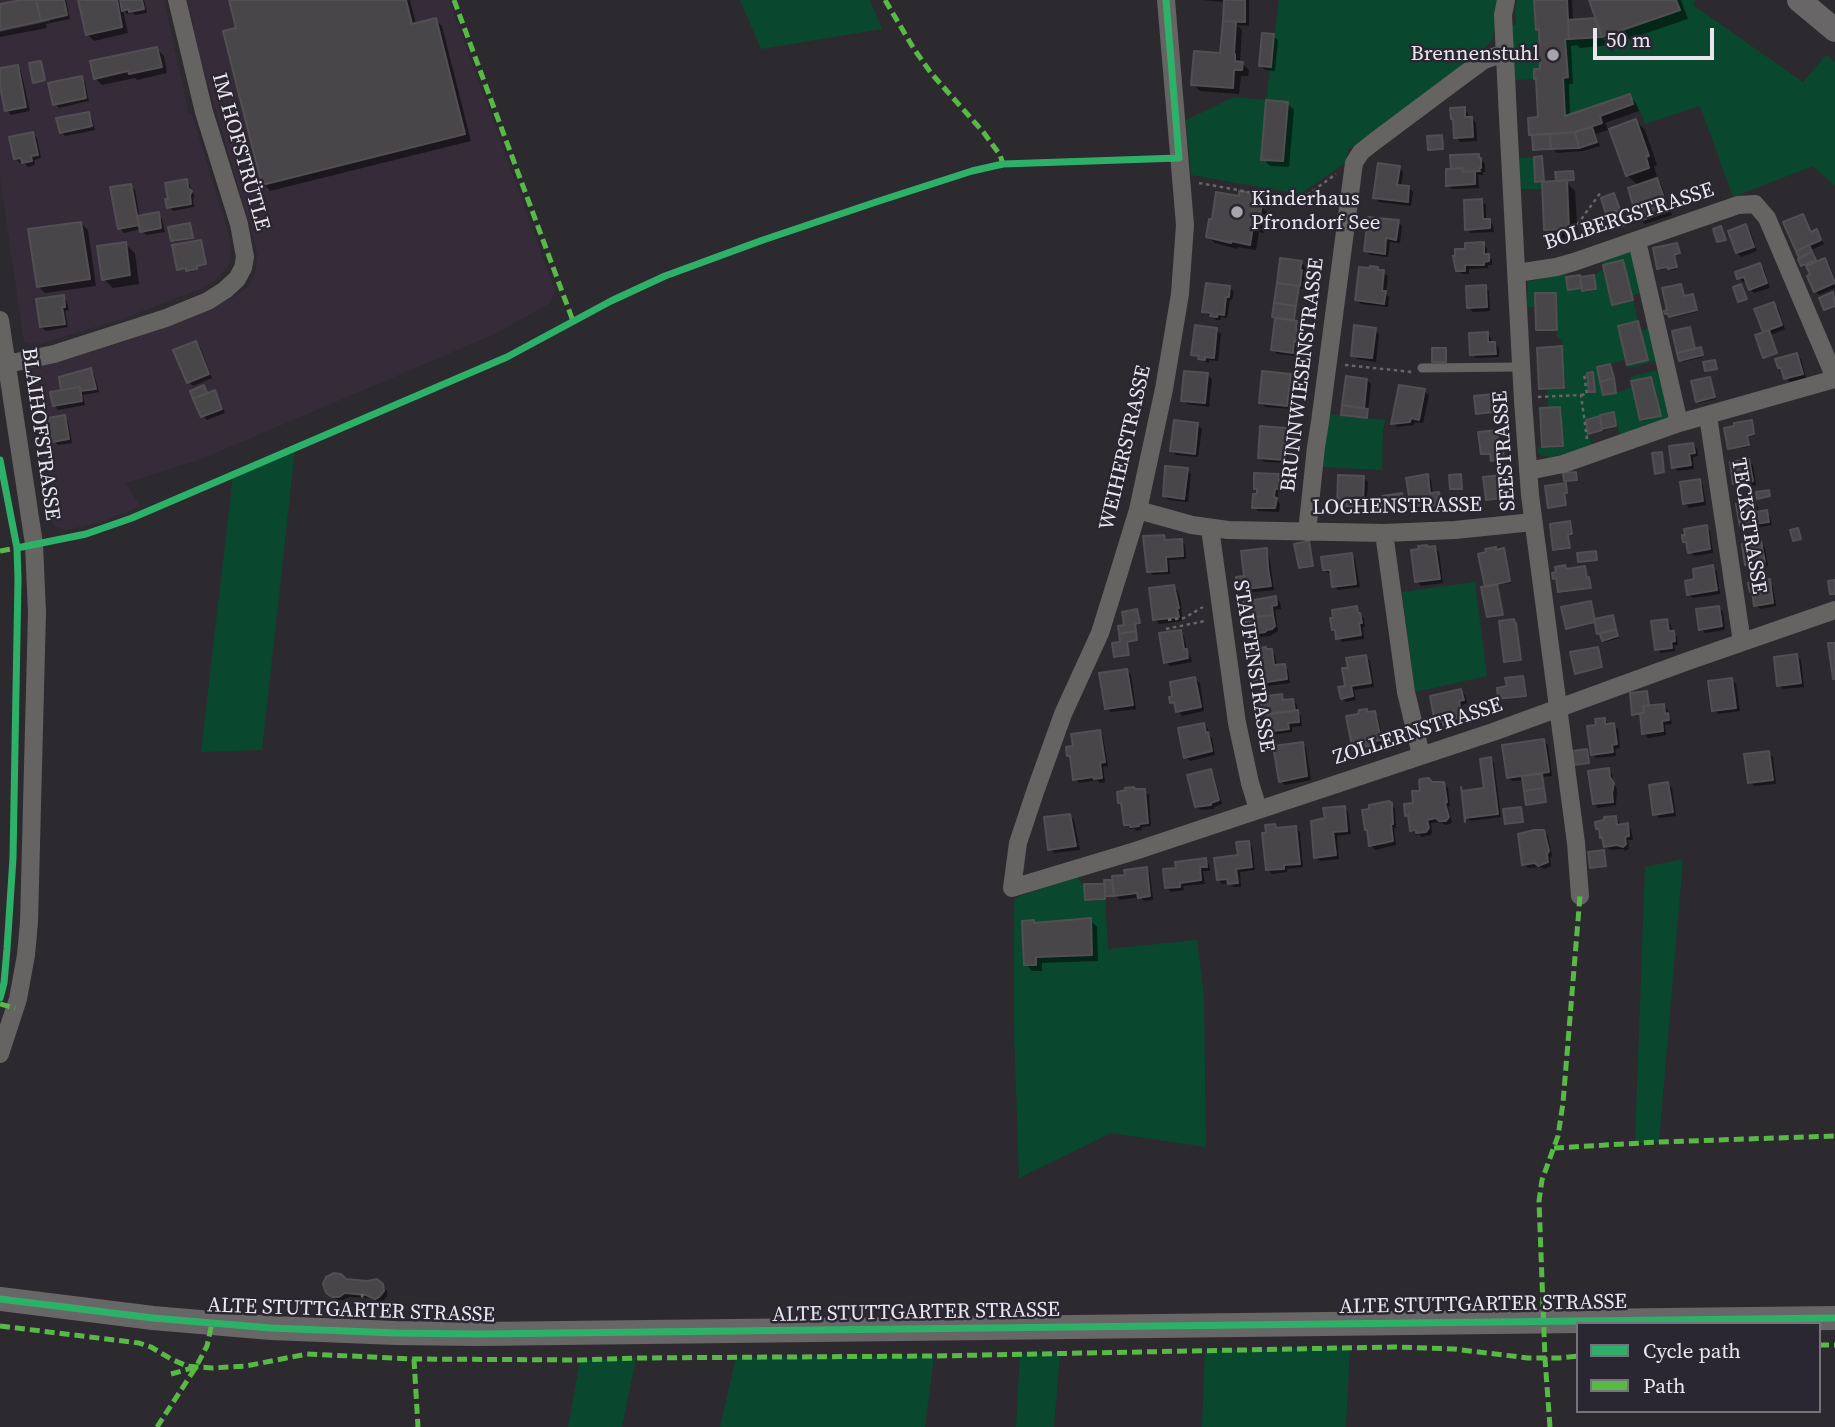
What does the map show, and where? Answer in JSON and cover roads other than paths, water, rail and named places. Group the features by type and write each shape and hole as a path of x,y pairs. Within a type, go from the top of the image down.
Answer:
{"street":[{"name":"IM HOFSTRÜTLE","path":"7,364 54,354 166,318 208,301 237,279 243,268 245,257 239,225 201,99 177,0"},
{"name":"WEIHERSTRASSE","path":"1012,888 1018,843 1030,805 1063,714 1100,633 1138,510 1162,399 1180,294 1185,225 1166,0"},
{"name":"SEESTRASSE","path":"1506,0 1503,15 1528,471 1576,843 1580,896"},
{"path":"1799,0 1835,30"},
{"name":"BRUNNWIESENSTRASSE","path":"1307,531 1315,447 1354,163 1361,152 1462,76 1484,60 1505,53"},
{"name":"BOLBERGSTRASSE","path":"1517,273 1564,265 1738,205 1755,204 1767,218 1835,379"},
{"path":"1637,241 1679,423"},
{"name":"BLAIHOFSTRASSE","path":"0,320 7,364 6,405 34,544 37,612 29,933 18,999 0,1054"},
{"path":"1528,471 1563,464 1679,423 1835,379"},
{"name":"TECKSTRASSE","path":"1709,416 1742,642"},
{"name":"LOCHENSTRASSE","path":"1138,510 1210,528 1307,531 1384,533 1455,530 1533,522"},
{"name":"STAUFENSTRASSE","path":"1210,528 1237,723 1258,809"},
{"path":"1384,533 1406,692 1421,755"},
{"name":"ZOLLERNSTRASSE","path":"1012,888 1114,857 1558,709 1835,610"},
{"name":"ALTE STUTTGARTER STRASSE","path":"0,1299 129,1316 271,1328 478,1334 1835,1318"}],"lane":[{"path":"1422,368 1521,367"}],"place":[{"name":"Brennenstuhl","path":"1553,55"},
{"name":"Kinderhaus Pfrondorf See","path":"1237,212"}]}
